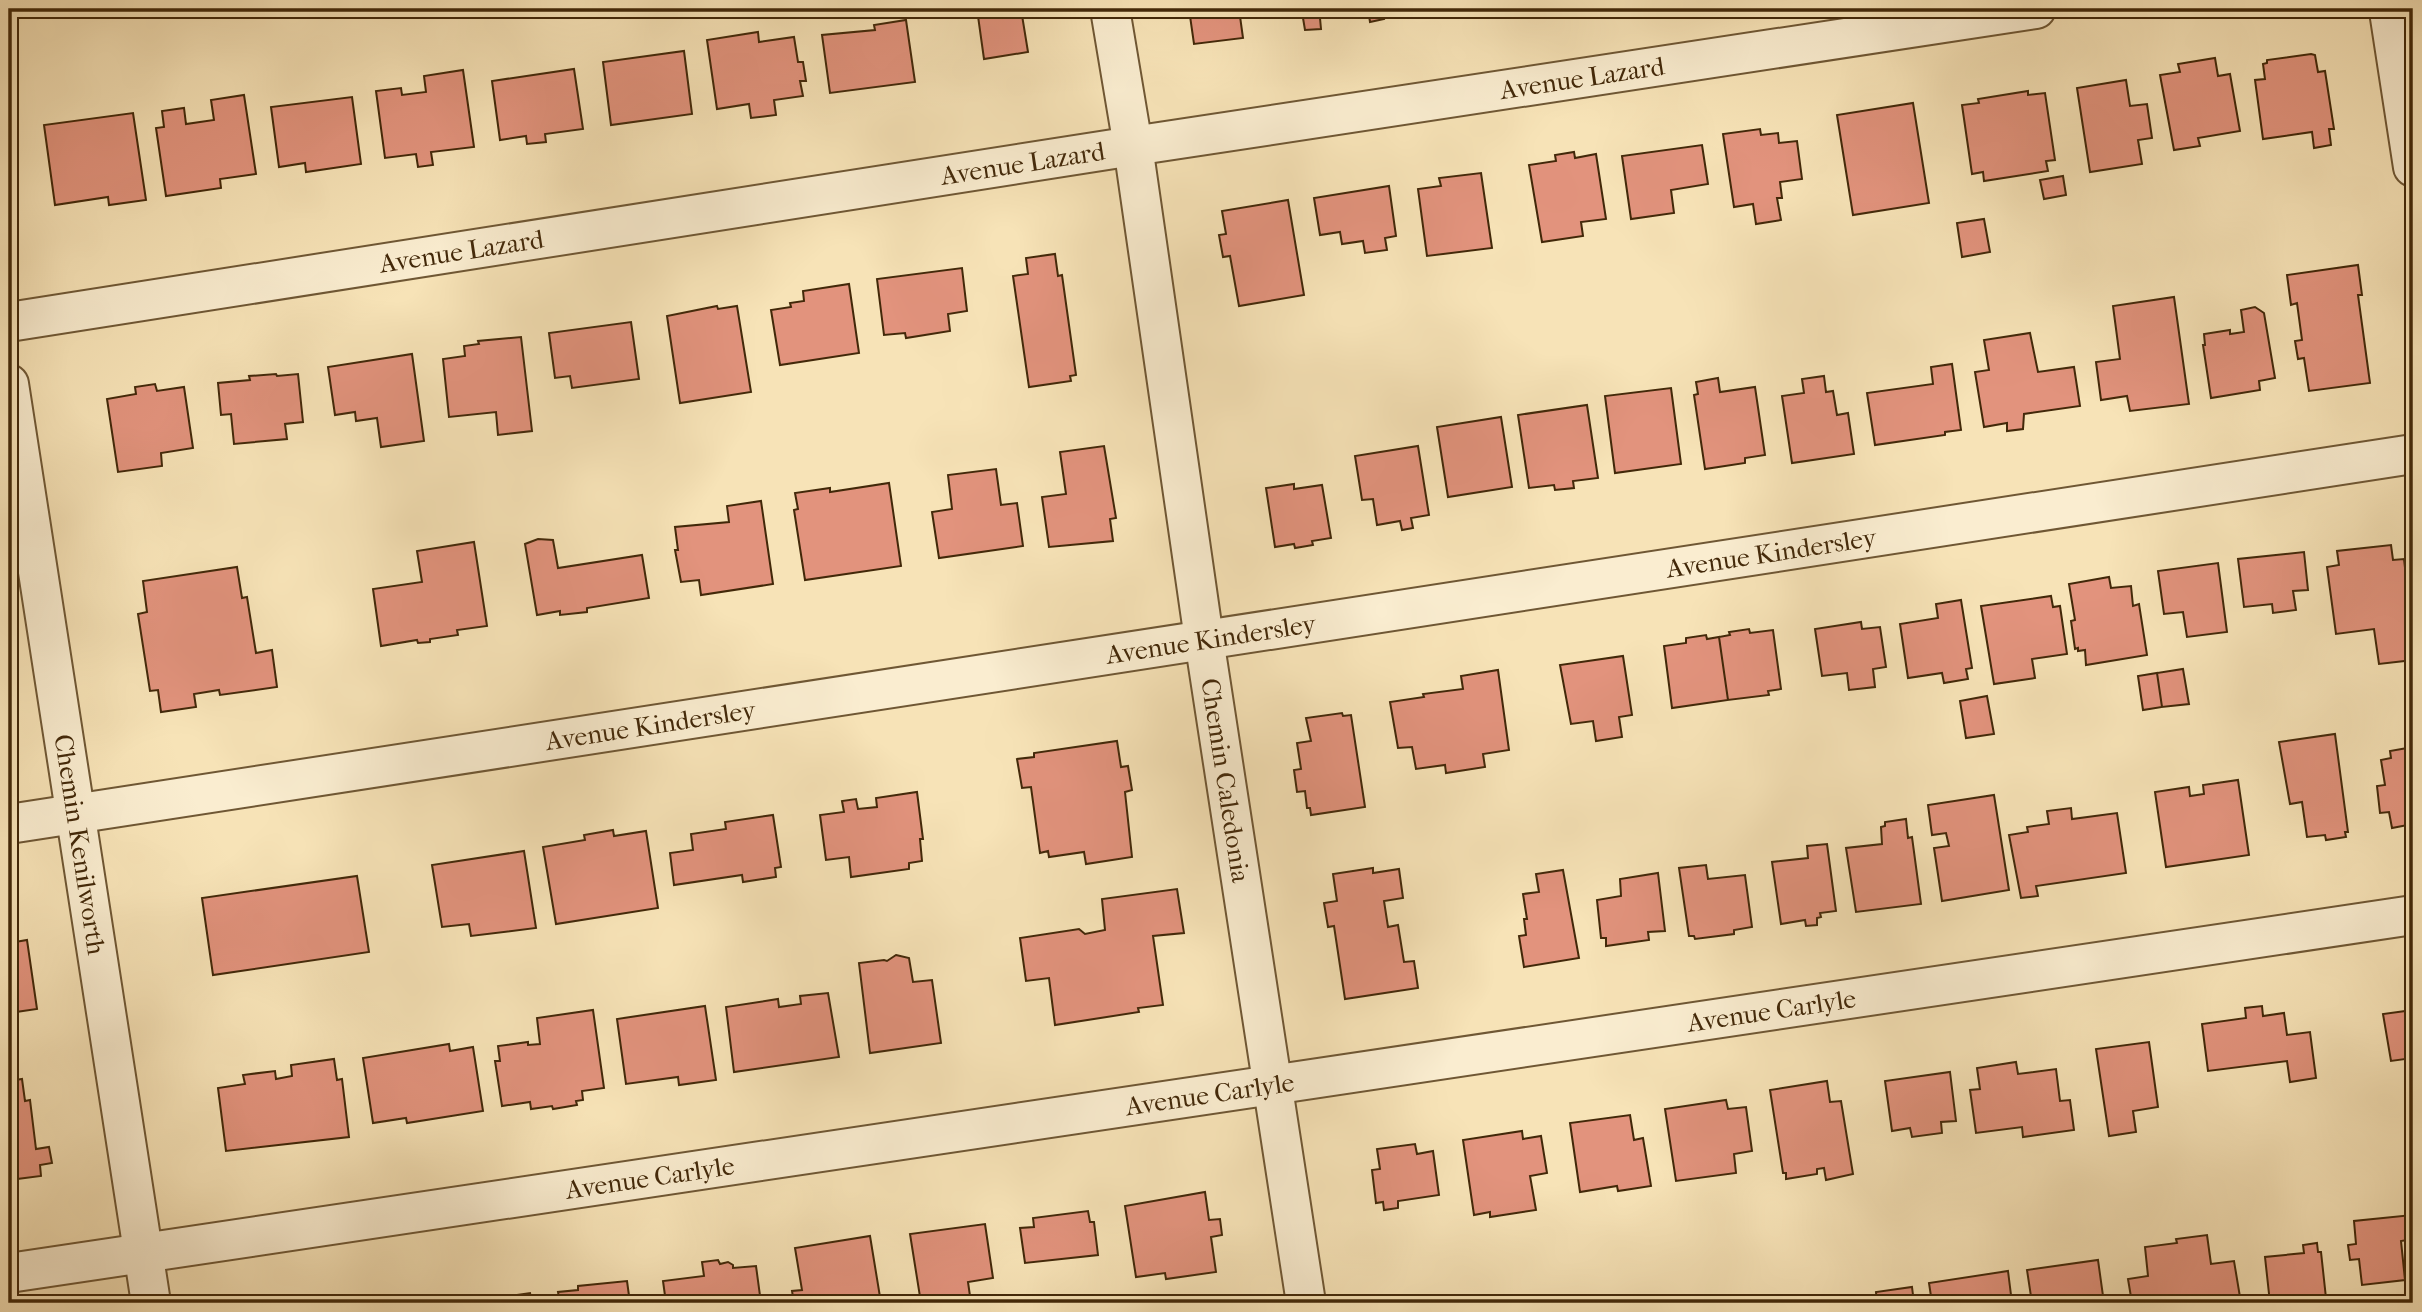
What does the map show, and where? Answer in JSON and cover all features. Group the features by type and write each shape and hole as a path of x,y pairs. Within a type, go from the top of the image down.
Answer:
{"street":[{"name":"Chemin Caledonia","path":"1110,9 1133,146 1204,639 1306,1303"},
{"name":"Avenue Lazard","path":"9,322 1133,146 2036,9"},
{"path":"2389,10 2413,167"},
{"name":"Chemin Kenilworth","path":"9,384 151,1303"},
{"name":"Avenue Kindersley","path":"9,824 2413,454"},
{"name":"Avenue Carlyle","path":"9,1273 2413,915"}],"building":[{"path":"977,9 1021,9 1028,52 984,59"},
{"path":"1189,9 1239,9 1243,38 1194,44"},
{"path":"1295,9 1368,9 1320,18 1321,29 1305,30 1303,18 1297,18"},
{"path":"1368,9 1382,9 1384,19 1370,22"},
{"path":"906,20 915,82 830,93 822,35 875,30 874,25"},
{"path":"758,32 759,42 794,37 798,62 803,62 806,81 800,81 803,96 774,100 776,115 751,118 749,104 717,109 707,40"},
{"path":"684,51 692,114 611,125 603,62"},
{"path":"2315,55 2318,72 2325,71 2334,129 2329,129 2331,145 2314,148 2312,132 2263,139 2255,80 2265,79 2263,64 2267,63 2267,60"},
{"path":"2215,58 2218,76 2230,74 2240,131 2198,138 2200,146 2174,150 2160,75 2180,72 2178,64"},
{"path":"574,69 583,129 545,134 546,142 527,144 526,136 500,140 492,81"},
{"path":"463,70 474,147 431,152 433,165 418,167 416,154 385,158 376,91 401,88 402,95 426,92 424,76"},
{"path":"2126,80 2130,106 2147,104 2152,138 2138,140 2142,164 2090,172 2077,88"},
{"path":"2028,91 2028,95 2045,93 2055,160 2046,161 2048,171 1984,181 1983,172 1972,174 1962,105 1979,103 1978,99"},
{"path":"244,95 256,174 220,179 221,188 166,196 156,128 164,127 162,111 184,108 186,124 214,120 211,100"},
{"path":"352,97 361,164 306,172 305,163 279,167 271,107"},
{"path":"1913,103 1929,203 1853,215 1837,115"},
{"path":"133,113 146,200 109,205 108,197 55,205 44,125"},
{"path":"1760,129 1761,135 1778,133 1779,143 1797,141 1802,179 1780,182 1782,198 1777,198 1781,220 1756,224 1753,204 1734,207 1723,134"},
{"path":"1702,145 1708,184 1671,190 1674,213 1631,219 1622,156"},
{"path":"1574,152 1575,158 1596,154 1606,219 1581,222 1583,236 1542,242 1529,165 1556,161 1555,155"},
{"path":"1481,173 1492,248 1427,256 1418,189 1441,186 1439,178"},
{"path":"2063,176 2066,195 2044,199 2040,180"},
{"path":"1389,186 1396,236 1385,238 1387,250 1365,253 1363,241 1342,244 1340,232 1320,235 1314,198"},
{"path":"1288,200 1304,295 1239,306 1230,256 1223,257 1219,235 1226,234 1222,211"},
{"path":"1984,219 1990,252 1962,257 1957,223"},
{"path":"1055,254 1058,276 1062,275 1076,375 1070,376 1071,381 1029,387 1013,276 1028,274 1026,258"},
{"path":"2358,265 2362,295 2358,295 2370,383 2309,391 2304,358 2298,359 2295,341 2302,340 2297,303 2291,305 2287,275"},
{"path":"962,268 967,311 948,314 950,331 906,338 905,333 884,335 877,279"},
{"path":"849,284 859,353 780,365 771,310 791,307 790,303 804,301 803,291"},
{"path":"2174,297 2189,404 2130,411 2127,396 2101,400 2096,362 2120,359 2113,306"},
{"path":"717,306 718,309 737,306 751,392 680,403 667,316"},
{"path":"2255,307 2264,313 2275,378 2259,381 2260,390 2211,398 2203,345 2204,334 2230,330 2230,334 2244,332 2241,310"},
{"path":"631,322 639,379 572,388 570,376 555,378 549,333"},
{"path":"2030,333 2038,372 2074,367 2080,406 2024,414 2023,429 2007,431 2007,423 1984,427 1975,372 1989,370 1984,340"},
{"path":"521,337 532,431 498,435 496,412 449,417 443,359 465,356 464,346 479,344 478,341"},
{"path":"412,354 424,441 381,447 377,418 356,421 355,412 335,415 328,367"},
{"path":"1952,364 1961,430 1945,432 1945,435 1875,445 1867,393 1933,384 1931,367"},
{"path":"298,374 303,422 285,424 287,439 234,444 231,414 221,415 218,383 250,380 249,376"},
{"path":"1824,376 1826,392 1833,391 1837,415 1848,413 1854,454 1792,463 1782,396 1804,393 1802,379"},
{"path":"1718,378 1720,392 1755,387 1765,455 1745,458 1745,463 1705,469 1694,395 1698,394 1696,382"},
{"path":"155,384 157,391 184,387 193,448 161,453 162,466 118,472 107,399 136,394 135,387"},
{"path":"1671,388 1681,464 1615,473 1605,396"},
{"path":"1587,405 1598,478 1573,481 1574,488 1555,490 1554,485 1529,488 1518,415"},
{"path":"1501,417 1512,487 1448,497 1437,427"},
{"path":"1104,446 1116,518 1110,519 1113,541 1049,547 1042,497 1066,494 1060,452"},
{"path":"1418,446 1429,515 1411,518 1413,528 1402,530 1400,521 1377,525 1373,499 1362,500 1355,456"},
{"path":"996,469 1001,505 1017,503 1023,546 939,558 932,512 952,509 948,475"},
{"path":"889,483 901,566 805,580 794,510 798,509 795,493 830,488 830,492"},
{"path":"1294,484 1294,489 1322,485 1331,538 1312,541 1313,545 1295,548 1294,544 1275,547 1266,488"},
{"path":"761,501 773,584 701,595 699,580 681,582 675,550 678,550 675,527 729,522 727,506"},
{"path":"538,539 553,540 558,568 642,555 649,598 587,608 587,612 560,615 560,611 537,615 525,544"},
{"path":"474,542 487,626 457,630 458,635 430,639 430,642 418,643 417,640 381,646 373,589 422,582 417,551"},
{"path":"2391,545 2393,560 2404,559 2413,660 2379,664 2374,629 2336,634 2327,567 2339,565 2337,551"},
{"path":"2304,552 2308,590 2293,591 2296,610 2273,613 2272,604 2244,607 2238,559"},
{"path":"2218,563 2227,632 2187,637 2183,612 2164,614 2158,571"},
{"path":"237,567 242,598 247,597 256,653 272,650 277,687 220,695 219,690 194,694 196,707 161,712 158,690 150,691 138,614 147,612 143,581"},
{"path":"2109,577 2111,588 2131,586 2133,606 2139,604 2147,655 2086,665 2085,650 2075,649 2071,621 2075,620 2069,584"},
{"path":"2051,596 2053,607 2060,606 2067,654 2032,659 2035,678 1994,684 1981,606"},
{"path":"1961,600 1972,668 1966,669 1968,679 1944,683 1942,673 1908,678 1900,624 1938,618 1936,604"},
{"path":"1861,622 1862,629 1880,627 1886,667 1873,669 1875,687 1849,690 1847,673 1822,676 1815,629"},
{"path":"1749,629 1750,633 1773,630 1781,689 1768,691 1769,695 1728,700 1719,637 1730,635 1729,632"},
{"path":"1706,635 1707,639 1719,637 1728,700 1672,708 1664,646 1686,643 1686,638"},
{"path":"1623,656 1632,715 1619,717 1622,737 1596,741 1593,721 1571,724 1560,665"},
{"path":"2183,669 2189,704 2162,707 2157,673"},
{"path":"1498,670 1509,750 1483,754 1485,767 1446,773 1445,765 1416,769 1412,747 1398,748 1390,702 1463,689 1461,676"},
{"path":"2157,673 2162,707 2143,710 2138,676"},
{"path":"1987,696 1994,734 1966,738 1960,701"},
{"path":"1342,713 1343,716 1351,715 1365,807 1311,815 1310,808 1307,808 1305,791 1297,792 1294,770 1301,769 1297,743 1311,741 1306,718"},
{"path":"2335,734 2348,832 2345,832 2346,837 2326,840 2325,835 2307,837 2302,802 2290,804 2279,742"},
{"path":"1117,741 1121,767 1128,766 1132,790 1125,792 1132,857 1086,864 1084,852 1049,857 1048,851 1040,853 1031,787 1022,788 1017,759 1034,757 1034,753"},
{"path":"2413,747 2413,824 2392,828 2389,812 2380,813 2377,786 2385,785 2381,760 2391,758 2390,751"},
{"path":"2238,780 2249,855 2166,867 2155,792 2189,787 2190,796 2204,794 2203,785"},
{"path":"917,792 923,839 920,839 922,861 909,863 909,869 851,877 849,857 826,860 820,815 844,812 842,801 856,799 858,809 877,807 876,798"},
{"path":"1994,795 2009,890 1942,901 1934,848 1949,846 1946,833 1932,835 1928,805"},
{"path":"2071,808 2072,819 2117,813 2126,873 2036,886 2038,896 2021,898 2009,835 2028,832 2027,827 2049,824 2047,811"},
{"path":"773,815 781,867 775,868 776,877 743,882 742,875 674,885 670,853 693,850 691,834 726,829 725,822"},
{"path":"1906,819 1908,838 1912,837 1921,904 1856,912 1846,848 1882,844 1881,827 1885,826 1885,822"},
{"path":"613,830 614,836 646,831 658,908 556,924 543,847 585,840 584,835"},
{"path":"1827,844 1836,911 1820,913 1817,925 1806,926 1805,920 1781,924 1772,862 1808,858 1807,846"},
{"path":"524,851 536,928 471,936 469,924 442,927 432,865"},
{"path":"1706,865 1708,879 1745,875 1752,927 1734,930 1734,934 1695,939 1694,936 1689,936 1679,868"},
{"path":"1373,868 1373,873 1399,869 1403,898 1384,901 1388,927 1398,925 1404,962 1414,961 1418,988 1345,999 1334,926 1328,927 1324,903 1337,901 1333,874"},
{"path":"1563,870 1579,958 1524,967 1519,936 1526,935 1524,919 1527,919 1523,894 1539,892 1536,874"},
{"path":"1658,873 1665,931 1648,932 1649,940 1606,946 1606,938 1601,938 1597,900 1621,896 1620,879"},
{"path":"357,876 369,952 213,975 202,898"},
{"path":"1177,889 1184,933 1153,936 1163,1005 1138,1008 1139,1012 1055,1025 1049,978 1026,981 1020,938 1079,929 1085,934 1105,930 1102,899"},
{"path":"27,940 37,1009 9,1013 9,943"},
{"path":"896,955 909,958 913,982 932,980 941,1043 870,1053 859,963 887,961"},
{"path":"828,993 839,1057 734,1072 726,1007 778,999 779,1007 801,1004 800,996"},
{"path":"705,1006 716,1080 679,1085 678,1077 626,1084 617,1019"},
{"path":"2262,1006 2263,1016 2284,1013 2287,1035 2310,1032 2316,1078 2290,1082 2287,1061 2208,1071 2202,1024 2246,1018 2245,1008"},
{"path":"593,1010 604,1088 582,1091 583,1100 576,1101 577,1105 553,1109 552,1106 531,1109 530,1102 502,1106 495,1061 500,1061 498,1046 528,1042 528,1045 540,1044 537,1018"},
{"path":"2413,1010 2413,1058 2391,1061 2383,1014"},
{"path":"2149,1042 2158,1107 2133,1111 2136,1132 2109,1136 2096,1049"},
{"path":"449,1044 450,1051 473,1047 483,1111 407,1123 406,1118 373,1123 363,1058"},
{"path":"334,1059 337,1080 342,1079 349,1137 226,1151 218,1088 245,1084 243,1075 275,1071 276,1079 292,1076 291,1065"},
{"path":"2016,1062 2018,1074 2056,1069 2060,1101 2070,1100 2074,1130 2023,1137 2022,1127 1976,1133 1970,1090 1980,1089 1977,1068"},
{"path":"1950,1072 1956,1121 1941,1122 1942,1133 1912,1137 1910,1128 1892,1131 1885,1081"},
{"path":"22,1079 25,1101 30,1100 36,1149 49,1147 52,1163 40,1165 41,1176 9,1180 9,1081"},
{"path":"1827,1081 1830,1102 1841,1101 1853,1174 1826,1180 1824,1168 1817,1169 1817,1174 1786,1179 1770,1090"},
{"path":"1726,1100 1728,1109 1746,1107 1752,1151 1734,1154 1736,1173 1676,1181 1665,1109"},
{"path":"1630,1115 1634,1140 1643,1138 1651,1186 1618,1191 1617,1186 1580,1192 1570,1123"},
{"path":"1522,1131 1523,1139 1541,1136 1547,1173 1530,1176 1536,1210 1490,1217 1490,1212 1474,1215 1463,1140"},
{"path":"1415,1144 1417,1154 1433,1151 1439,1195 1398,1201 1398,1208 1384,1210 1383,1202 1376,1203 1372,1170 1380,1169 1377,1149"},
{"path":"1205,1192 1209,1220 1220,1219 1222,1235 1211,1237 1216,1272 1166,1279 1165,1273 1136,1277 1125,1206"},
{"path":"1088,1211 1090,1222 1094,1222 1098,1255 1025,1263 1020,1228 1034,1227 1033,1218"},
{"path":"2412,1215 2413,1239 2401,1241 2405,1280 2362,1285 2359,1259 2350,1260 2348,1245 2356,1244 2354,1221"},
{"path":"985,1224 993,1278 968,1282 971,1303 921,1303 910,1234"},
{"path":"2207,1235 2211,1264 2234,1261 2241,1303 2132,1303 2128,1279 2148,1276 2145,1247 2177,1243 2176,1239"},
{"path":"870,1236 881,1303 794,1303 792,1291 802,1290 795,1248"},
{"path":"2317,1243 2318,1252 2321,1252 2326,1298 2270,1303 2265,1257 2304,1253 2303,1245"},
{"path":"718,1260 720,1264 728,1262 733,1268 756,1266 761,1303 666,1303 663,1281 704,1276 702,1262"},
{"path":"2098,1260 2104,1303 2032,1303 2027,1270"},
{"path":"2008,1271 2012,1303 1932,1303 1929,1283"},
{"path":"627,1281 630,1303 560,1303 558,1292 578,1290 578,1286"},
{"path":"1912,1287 1914,1303 1877,1303 1876,1292"},
{"path":"530,1293 532,1303 460,1303"}]}
